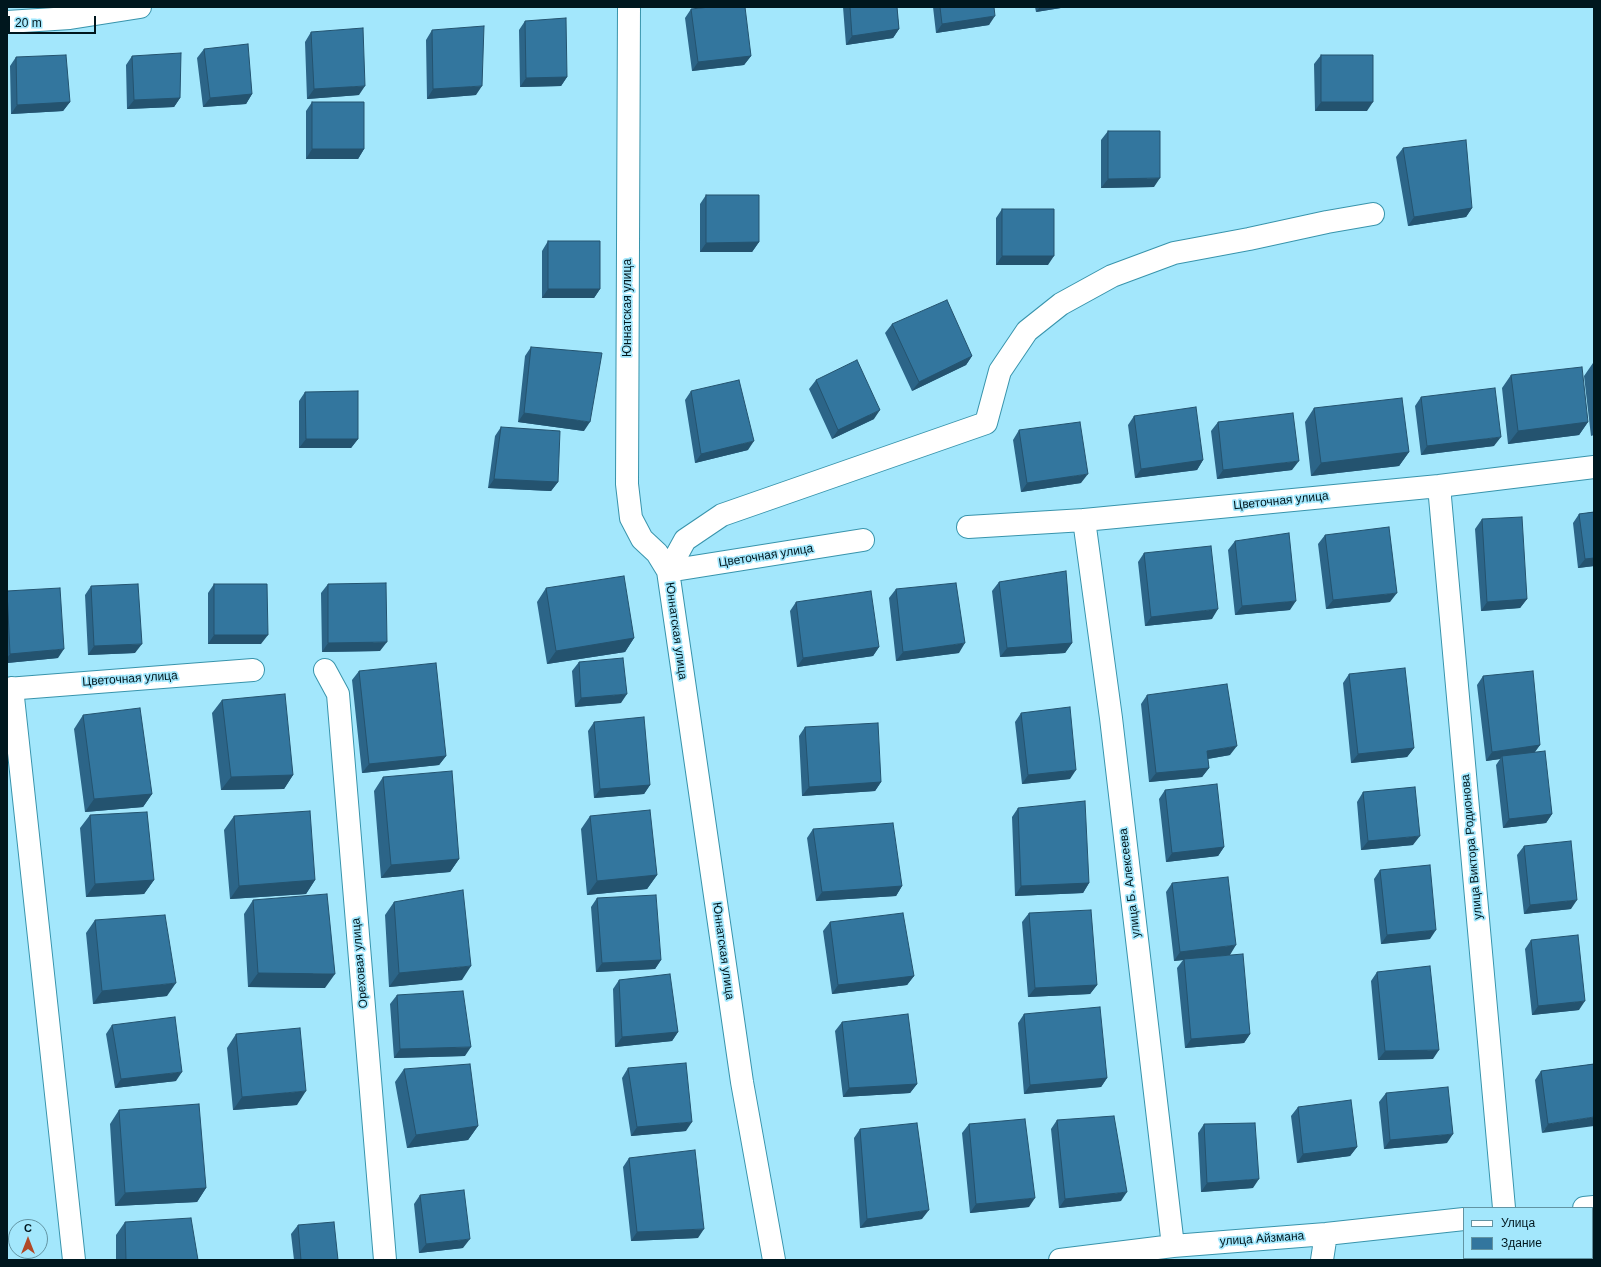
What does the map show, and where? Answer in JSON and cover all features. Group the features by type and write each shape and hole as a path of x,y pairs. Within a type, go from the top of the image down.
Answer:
{"street":[{"path":"7,22 70,18 140,7"},
{"name":"Юннатская улица","path":"629,7 627,484 631,518 642,539 657,553 668,571 742,1082 774,1260"},
{"path":"668,571 685,540 722,515 986,423 1000,371 1027,331 1061,304 1112,276 1174,253 1373,214"},
{"name":"Цветочная улица","path":"968,527 1084,520 1439,486 1594,467"},
{"name":"улица Виктора Родионова","path":"1439,486 1504,1207"},
{"name":"улица Б. Алексеева","path":"1084,520 1112,726 1173,1246"},
{"name":"Цветочная улица","path":"668,571 864,540"},
{"name":"Цветочная улица","path":"10,689 253,670"},
{"name":"Ореховая улица","path":"325,670 338,694 385,1260"},
{"path":"10,689 74,1260"},
{"name":"улица Айзмана","path":"1060,1260 1173,1246 1326,1234 1463,1219"},
{"path":"1322,1260 1326,1234"}],"building":[{"path":"710,7 745,7 751,56 698,62 691,9"},
{"path":"850,7 897,7 899,29 852,36"},
{"path":"940,7 994,7 995,16 942,24"},
{"path":"566,18 567,77 526,78 525,21"},
{"path":"484,26 482,86 433,89 432,30"},
{"path":"363,28 365,86 314,89 311,32"},
{"path":"248,44 252,94 210,98 204,49"},
{"path":"181,53 180,98 134,100 132,56"},
{"path":"66,55 70,102 17,105 16,57"},
{"path":"1321,55 1373,55 1373,102 1321,102"},
{"path":"312,102 364,102 364,149 312,149"},
{"path":"1108,131 1160,131 1160,178 1108,179"},
{"path":"1466,140 1472,208 1414,217 1403,148"},
{"path":"706,195 759,195 759,242 706,243"},
{"path":"1002,209 1054,209 1054,256 1002,256"},
{"path":"548,241 600,241 600,289 548,289"},
{"path":"947,300 972,356 919,382 892,324"},
{"path":"531,347 602,353 590,422 524,413"},
{"path":"857,360 880,410 838,430 816,380"},
{"path":"1582,367 1588,422 1518,431 1511,375"},
{"path":"739,380 754,441 701,454 691,391"},
{"path":"1495,388 1501,437 1427,446 1421,397"},
{"path":"358,391 358,439 306,439 305,392"},
{"path":"1402,398 1409,452 1321,463 1314,408"},
{"path":"1196,407 1203,460 1141,469 1134,416"},
{"path":"1293,413 1299,461 1223,470 1218,422"},
{"path":"1080,422 1088,474 1027,483 1019,430"},
{"path":"501,427 560,431 558,482 494,479"},
{"path":"1594,512 1594,558 1585,559 1579,514"},
{"path":"1522,517 1527,599 1487,602 1482,519"},
{"path":"1389,527 1397,593 1333,600 1325,535"},
{"path":"1289,533 1296,601 1242,606 1235,541"},
{"path":"1211,546 1218,609 1151,617 1144,553"},
{"path":"1066,571 1072,643 1007,648 999,582"},
{"path":"624,576 634,638 556,651 546,588"},
{"path":"386,583 387,642 328,643 328,584"},
{"path":"956,583 965,643 903,652 896,589"},
{"path":"138,584 142,644 94,646 91,586"},
{"path":"214,584 267,584 268,635 214,635"},
{"path":"60,588 64,649 10,654 7,591"},
{"path":"871,591 879,647 803,658 796,602"},
{"path":"623,658 627,694 581,698 579,662"},
{"path":"436,663 446,756 369,764 359,671"},
{"path":"1405,668 1414,748 1358,754 1349,674"},
{"path":"1533,671 1540,745 1492,752 1483,676"},
{"path":"1227,684 1237,746 1207,751 1209,768 1156,773 1147,695"},
{"path":"285,694 293,775 231,777 222,700"},
{"path":"1070,707 1076,770 1028,775 1021,713"},
{"path":"140,708 152,794 94,799 83,715"},
{"path":"644,717 650,785 600,789 594,722"},
{"path":"878,723 881,782 809,787 805,727"},
{"path":"1545,751 1552,814 1509,819 1502,756"},
{"path":"452,771 459,859 391,865 383,777"},
{"path":"1217,784 1224,847 1172,853 1165,790"},
{"path":"1415,787 1420,836 1368,841 1363,792"},
{"path":"1085,801 1089,883 1021,886 1018,808"},
{"path":"650,810 657,875 597,881 590,816"},
{"path":"310,811 315,880 239,886 234,816"},
{"path":"147,812 154,880 95,884 90,815"},
{"path":"893,823 902,886 822,892 813,829"},
{"path":"1571,841 1577,900 1530,905 1524,846"},
{"path":"1430,865 1436,930 1387,935 1380,870"},
{"path":"1228,877 1236,945 1180,952 1172,883"},
{"path":"463,890 471,966 399,973 394,902"},
{"path":"327,894 335,974 258,973 253,900"},
{"path":"656,895 661,960 602,963 597,898"},
{"path":"1091,910 1097,985 1035,988 1029,913"},
{"path":"903,913 914,976 838,985 830,922"},
{"path":"165,915 176,983 102,991 95,920"},
{"path":"1578,935 1585,1001 1538,1006 1531,940"},
{"path":"1243,954 1250,1034 1191,1039 1184,959"},
{"path":"1430,966 1439,1050 1385,1051 1377,972"},
{"path":"670,974 678,1032 622,1037 619,980"},
{"path":"463,991 471,1047 400,1049 397,995"},
{"path":"1100,1007 1107,1078 1030,1085 1024,1014"},
{"path":"908,1014 917,1084 849,1088 842,1022"},
{"path":"175,1017 182,1072 121,1079 112,1025"},
{"path":"300,1028 306,1091 242,1097 236,1034"},
{"path":"686,1063 692,1122 637,1127 628,1068"},
{"path":"470,1064 478,1126 416,1135 404,1069"},
{"path":"1594,1064 1594,1117 1548,1124 1541,1071"},
{"path":"1448,1087 1453,1134 1390,1140 1386,1093"},
{"path":"1351,1100 1357,1147 1303,1154 1298,1107"},
{"path":"199,1104 206,1188 125,1193 119,1110"},
{"path":"1114,1116 1127,1192 1065,1199 1057,1120"},
{"path":"1025,1119 1035,1198 976,1204 969,1124"},
{"path":"917,1123 929,1210 867,1219 860,1129"},
{"path":"1255,1123 1259,1179 1207,1183 1204,1124"},
{"path":"695,1150 704,1229 637,1232 629,1158"},
{"path":"464,1190 470,1239 426,1244 420,1195"},
{"path":"191,1218 198,1260 126,1260 125,1222"},
{"path":"334,1222 338,1260 301,1260 298,1225"}]}
